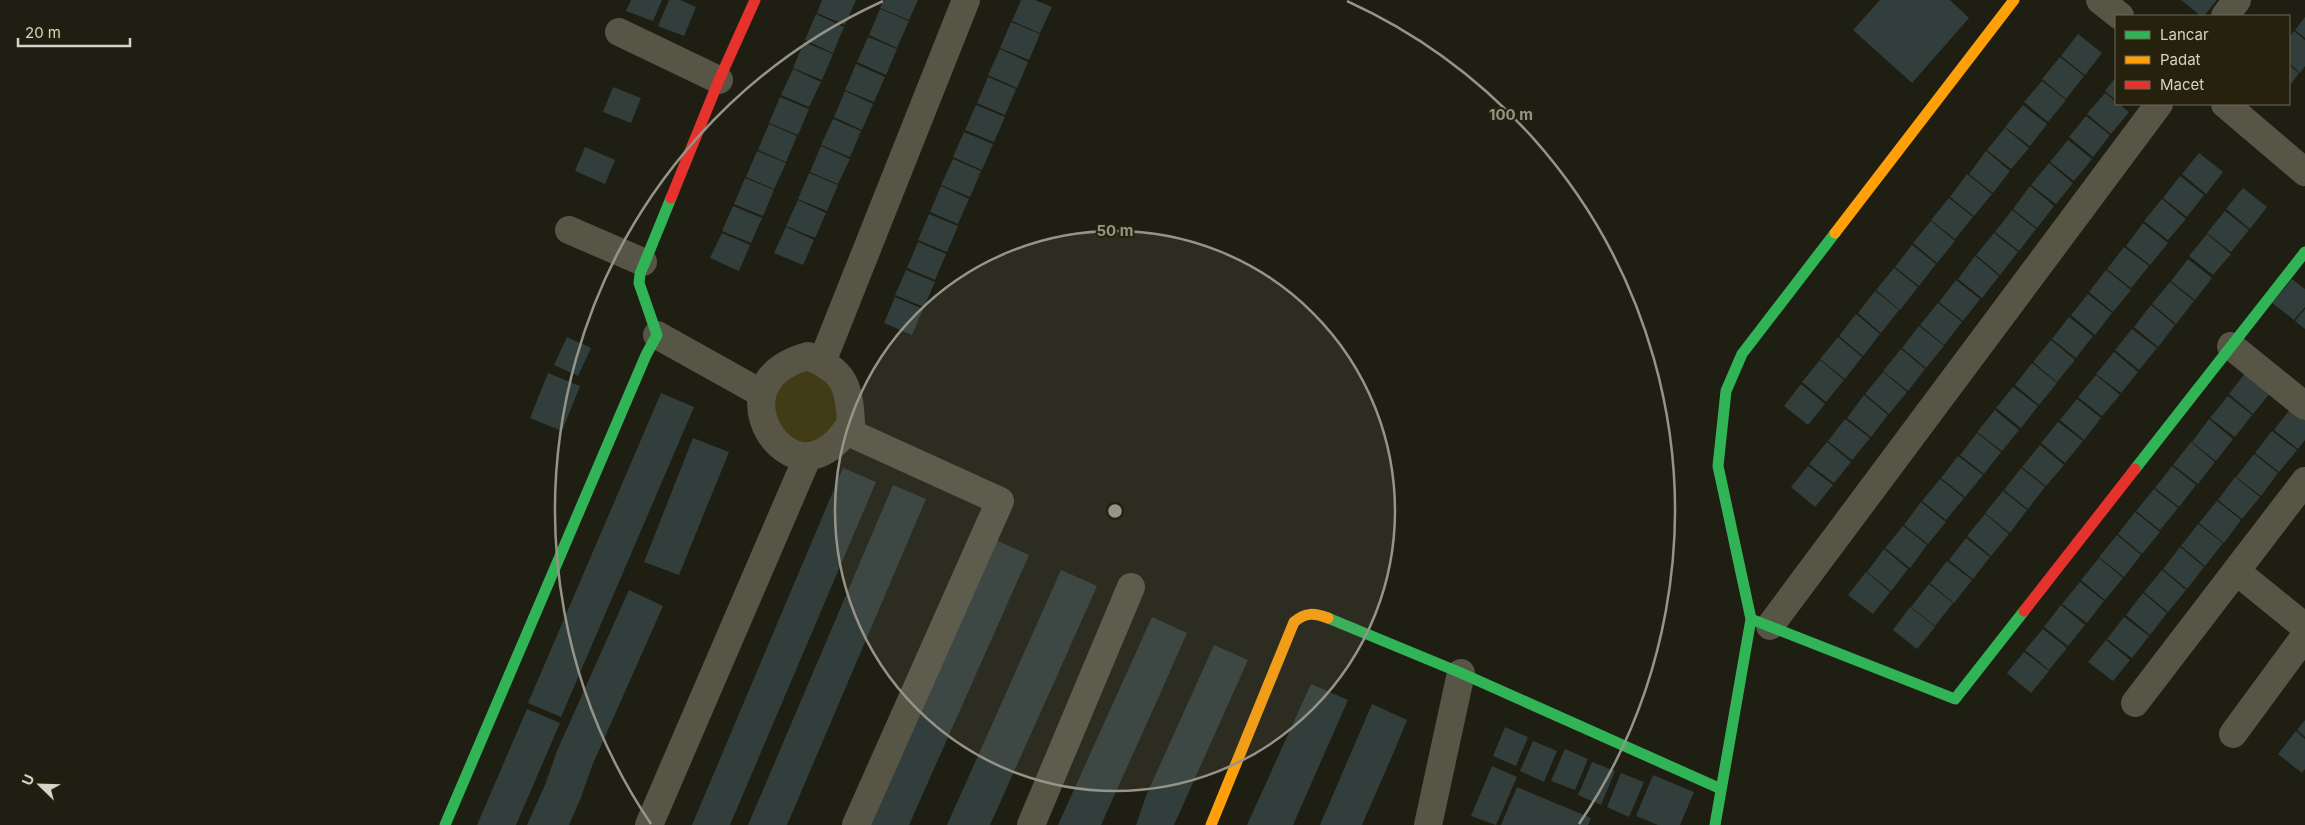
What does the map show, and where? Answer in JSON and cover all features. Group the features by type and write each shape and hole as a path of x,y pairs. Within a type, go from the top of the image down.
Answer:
{"street":[{"path":"755,0 719,80 643,262 638,283 657,335 761,393"},
{"path":"822,362 966,0"},
{"path":"1760,622 1718,466 1726,391 1742,354 2014,0"},
{"path":"2100,0 2119,15"},
{"path":"2226,15 2237,0"},
{"path":"619,32 719,80"},
{"path":"1715,825 1721,789 1760,622 2158,105"},
{"path":"2226,105 2305,172"},
{"path":"569,230 643,262"},
{"path":"1760,622 1955,699 2305,252"},
{"path":"445,825 646,355 657,335"},
{"path":"2231,346 2305,406"},
{"path":"808,356 822,362 836,372 847,389 851,423 839,440 827,449 814,456 799,456 778,444 772,437 761,413 761,393 775,371 790,360 808,356"},
{"path":"846,430 1000,501 856,825"},
{"path":"649,825 808,456"},
{"path":"2135,703 2305,481"},
{"path":"2236,571 2305,627"},
{"path":"1031,825 1131,586"},
{"path":"1211,825 1294,622 1303,615 1315,613 1461,673 1721,789"},
{"path":"2233,734 2305,636"},
{"path":"1428,825 1461,673"}],"shaded area":[{"path":"822,362 851,423 799,456 761,393"}],"building":[{"path":"631,0 662,0 653,21 626,11"},
{"path":"669,0 680,0 696,7 684,36 658,26"},
{"path":"822,0 856,0 845,25 817,13"},
{"path":"884,0 918,0 909,20 880,8"},
{"path":"1021,0 1035,0 1052,7 1040,33 1012,21"},
{"path":"1880,0 1950,0 1969,18 1912,83 1853,30"},
{"path":"2181,0 2217,0 2205,15 2200,15"},
{"path":"880,9 909,21 897,48 869,35"},
{"path":"816,14 844,27 833,53 805,40"},
{"path":"2305,17 2305,38 2295,30"},
{"path":"1011,22 1040,34 1029,60 1000,48"},
{"path":"2294,31 2305,40 2305,66 2300,73 2290,64 2290,36"},
{"path":"2078,34 2102,53 2085,75 2061,56"},
{"path":"868,37 897,49 886,75 857,62"},
{"path":"804,42 833,54 822,80 793,68"},
{"path":"1000,49 1028,62 1017,88 988,75"},
{"path":"2060,57 2084,76 2066,99 2042,79"},
{"path":"856,64 885,77 874,102 845,90"},
{"path":"2290,66 2299,73 2290,86"},
{"path":"793,69 821,82 809,107 781,95"},
{"path":"988,77 1016,89 1005,115 977,103"},
{"path":"2115,78 2115,99 2105,91"},
{"path":"2042,81 2066,100 2048,122 2024,102"},
{"path":"613,87 641,98 631,123 603,112"},
{"path":"845,91 873,104 862,130 834,117"},
{"path":"2105,93 2115,101 2115,105 2120,105 2129,112 2111,134 2087,114"},
{"path":"780,97 809,109 798,135 769,123"},
{"path":"976,105 1005,117 994,142 965,130"},
{"path":"2023,105 2047,124 2030,146 2005,127"},
{"path":"2086,116 2110,135 2093,157 2069,137"},
{"path":"833,119 861,131 850,157 821,145"},
{"path":"769,124 797,136 786,162 758,150"},
{"path":"2005,128 2029,148 2011,169 1987,150"},
{"path":"964,132 993,144 982,170 953,157"},
{"path":"2068,140 2092,159 2074,181 2050,162"},
{"path":"821,146 850,159 838,184 810,172"},
{"path":"585,147 615,160 605,184 575,171"},
{"path":"757,151 786,163 774,189 746,177"},
{"path":"1986,151 2010,171 1993,193 1969,174"},
{"path":"2199,153 2223,172 2206,194 2182,174"},
{"path":"953,159 981,171 970,197 941,185"},
{"path":"2049,163 2073,183 2056,204 2031,185"},
{"path":"809,173 838,185 827,211 798,199"},
{"path":"1967,174 1992,194 1974,216 1950,197"},
{"path":"2180,176 2204,195 2187,217 2163,198"},
{"path":"745,178 774,190 763,216 734,204"},
{"path":"941,186 969,199 958,224 930,212"},
{"path":"2030,186 2054,206 2037,228 2013,209"},
{"path":"2243,188 2267,207 2250,229 2226,209"},
{"path":"1949,198 1973,217 1955,239 1931,220"},
{"path":"2162,199 2186,219 2168,240 2144,221"},
{"path":"798,200 826,213 815,238 786,226"},
{"path":"733,206 762,218 751,243 722,231"},
{"path":"2012,210 2036,229 2019,251 1995,232"},
{"path":"2225,211 2249,230 2231,252 2207,233"},
{"path":"929,214 958,226 947,252 918,240"},
{"path":"1931,221 1955,241 1937,263 1913,243"},
{"path":"2143,223 2168,243 2150,265 2126,246"},
{"path":"786,227 814,240 803,265 774,253"},
{"path":"722,233 750,245 739,271 710,258"},
{"path":"1994,233 2018,252 2000,275 1976,255"},
{"path":"2207,234 2231,254 2213,275 2189,256"},
{"path":"918,242 946,254 935,280 907,268"},
{"path":"1912,245 1936,264 1919,286 1895,267"},
{"path":"2124,247 2149,266 2131,288 2107,269"},
{"path":"1975,256 1999,276 1982,298 1958,279"},
{"path":"2188,259 2212,278 2195,300 2171,281"},
{"path":"1894,268 1918,287 1900,310 1876,290"},
{"path":"906,270 935,282 924,307 895,295"},
{"path":"2106,270 2131,290 2113,312 2089,292"},
{"path":"2292,279 2305,289 2305,307 2294,320 2272,303"},
{"path":"1956,280 1980,299 1963,321 1939,302"},
{"path":"2170,282 2194,301 2176,324 2152,304"},
{"path":"1875,291 1899,310 1881,333 1858,313"},
{"path":"2088,294 2112,313 2095,335 2071,315"},
{"path":"895,297 923,309 912,335 884,323"},
{"path":"1938,303 1962,322 1944,345 1920,325"},
{"path":"2151,305 2175,325 2158,347 2134,327"},
{"path":"2305,309 2305,329 2295,321"},
{"path":"1856,314 1880,334 1863,356 1839,336"},
{"path":"2069,317 2093,336 2076,358 2052,339"},
{"path":"1919,326 1944,346 1926,368 1902,348"},
{"path":"2132,329 2157,348 2139,370 2115,350"},
{"path":"567,337 591,348 578,376 554,365"},
{"path":"1838,337 1862,357 1845,379 1820,359"},
{"path":"2051,340 2075,360 2057,382 2033,362"},
{"path":"1901,349 1925,369 1908,391 1883,371"},
{"path":"2114,352 2138,372 2121,393 2096,374"},
{"path":"1820,360 1844,380 1826,402 1802,382"},
{"path":"2032,363 2057,383 2039,405 2015,385"},
{"path":"1883,372 1907,392 1889,414 1865,394"},
{"path":"2246,372 2271,392 2253,414 2229,394"},
{"path":"548,373 580,386 562,431 530,418"},
{"path":"2096,375 2120,395 2102,416 2078,397"},
{"path":"1801,384 1825,404 1808,425 1784,406"},
{"path":"2013,387 2038,406 2021,428 1996,408"},
{"path":"661,393 694,407 561,717 528,703"},
{"path":"1864,395 1888,415 1871,437 1847,418"},
{"path":"2228,396 2252,415 2235,437 2210,418"},
{"path":"2077,399 2101,418 2084,440 2060,420"},
{"path":"2291,408 2305,419 2305,440 2298,449 2274,430"},
{"path":"1995,410 2019,430 2002,451 1977,432"},
{"path":"1845,419 1870,438 1852,460 1828,441"},
{"path":"2209,419 2233,439 2216,461 2192,442"},
{"path":"2058,422 2083,441 2065,463 2041,443"},
{"path":"2272,431 2297,450 2279,472 2255,453"},
{"path":"1977,433 2001,452 1984,474 1960,455"},
{"path":"693,438 729,452 679,575 644,562"},
{"path":"1827,442 1851,462 1834,483 1809,464"},
{"path":"2191,442 2215,462 2198,484 2173,465"},
{"path":"2040,445 2064,465 2046,486 2022,467"},
{"path":"2254,454 2278,473 2261,496 2236,477"},
{"path":"1958,456 1983,475 1965,497 1941,478"},
{"path":"1808,466 1833,485 1815,507 1791,487"},
{"path":"2172,466 2196,485 2179,507 2155,488"},
{"path":"843,468 876,482 730,825 692,825"},
{"path":"2021,468 2045,487 2028,509 2004,490"},
{"path":"2235,477 2260,497 2242,519 2218,500"},
{"path":"1940,479 1964,498 1946,520 1922,501"},
{"path":"893,485 926,499 787,825 748,825"},
{"path":"2154,489 2178,508 2160,530 2136,511"},
{"path":"2003,491 2027,510 2010,533 1985,513"},
{"path":"2217,501 2241,520 2224,543 2199,523"},
{"path":"1921,502 1946,522 1928,544 1904,525"},
{"path":"2135,512 2160,532 2142,554 2118,534"},
{"path":"1985,514 2009,534 1991,556 1967,536"},
{"path":"2198,524 2223,543 2205,566 2181,546"},
{"path":"1903,526 1927,545 1910,568 1885,548"},
{"path":"2117,535 2141,555 2124,577 2099,557"},
{"path":"991,538 1029,555 909,825 863,825"},
{"path":"1966,538 1990,557 1973,579 1949,560"},
{"path":"2180,547 2204,567 2187,589 2163,569"},
{"path":"1884,549 1908,569 1891,591 1867,572"},
{"path":"2099,558 2123,578 2105,600 2081,580"},
{"path":"1947,561 1972,580 1954,603 1930,583"},
{"path":"1061,570 1097,586 1056,678 990,825 947,825"},
{"path":"2162,570 2186,590 2168,612 2144,592"},
{"path":"1866,572 1890,592 1873,614 1848,595"},
{"path":"2080,582 2104,601 2087,623 2062,604"},
{"path":"1929,584 1953,603 1935,626 1911,607"},
{"path":"629,590 663,606 592,766 580,800 569,825 527,825 545,785 557,751"},
{"path":"2143,593 2167,613 2150,635 2126,615"},
{"path":"2061,605 2085,625 2068,646 2044,627"},
{"path":"1910,607 1935,627 1917,649 1893,630"},
{"path":"1152,617 1187,633 1101,825 1058,825"},
{"path":"2124,617 2149,636 2132,658 2107,639"},
{"path":"2043,629 2067,648 2049,670 2025,650"},
{"path":"2106,640 2130,660 2113,681 2088,662"},
{"path":"1214,645 1248,660 1174,825 1136,825 1146,796"},
{"path":"2024,652 2049,671 2031,693 2007,673"},
{"path":"1311,684 1348,700 1293,825 1247,825"},
{"path":"1372,704 1407,720 1393,754 1362,825 1320,825"},
{"path":"527,709 560,723 516,825 477,825"},
{"path":"2305,720 2305,737 2297,730"},
{"path":"1505,727 1528,737 1516,766 1493,756"},
{"path":"2296,731 2305,739 2305,769 2302,773 2278,754"},
{"path":"1533,741 1557,751 1544,782 1520,771"},
{"path":"1565,749 1588,759 1575,790 1551,781"},
{"path":"1592,762 1615,771 1601,805 1578,795"},
{"path":"1492,766 1517,777 1496,825 1471,816"},
{"path":"1621,773 1644,782 1629,817 1607,807"},
{"path":"1653,775 1694,792 1680,825 1658,825 1636,816"},
{"path":"1517,787 1591,818 1588,825 1501,825"}],"traffic: fast":[{"path":"445,825 646,355 657,335 639,283 640,274 671,198"},
{"path":"1715,825 1751,619 1718,466 1726,391 1742,354 1835,233"},
{"path":"2135,469 2305,252"},
{"path":"1751,619 1955,699 2024,611"},
{"path":"1328,618 1461,673 1721,789"}],"traffic: slow":[{"path":"1835,233 2014,0"},
{"path":"1211,825 1294,622 1302,616 1310,614 1328,618"}],"traffic: jam":[{"path":"671,198 719,80 755,0"},
{"path":"2024,611 2135,469"}]}
